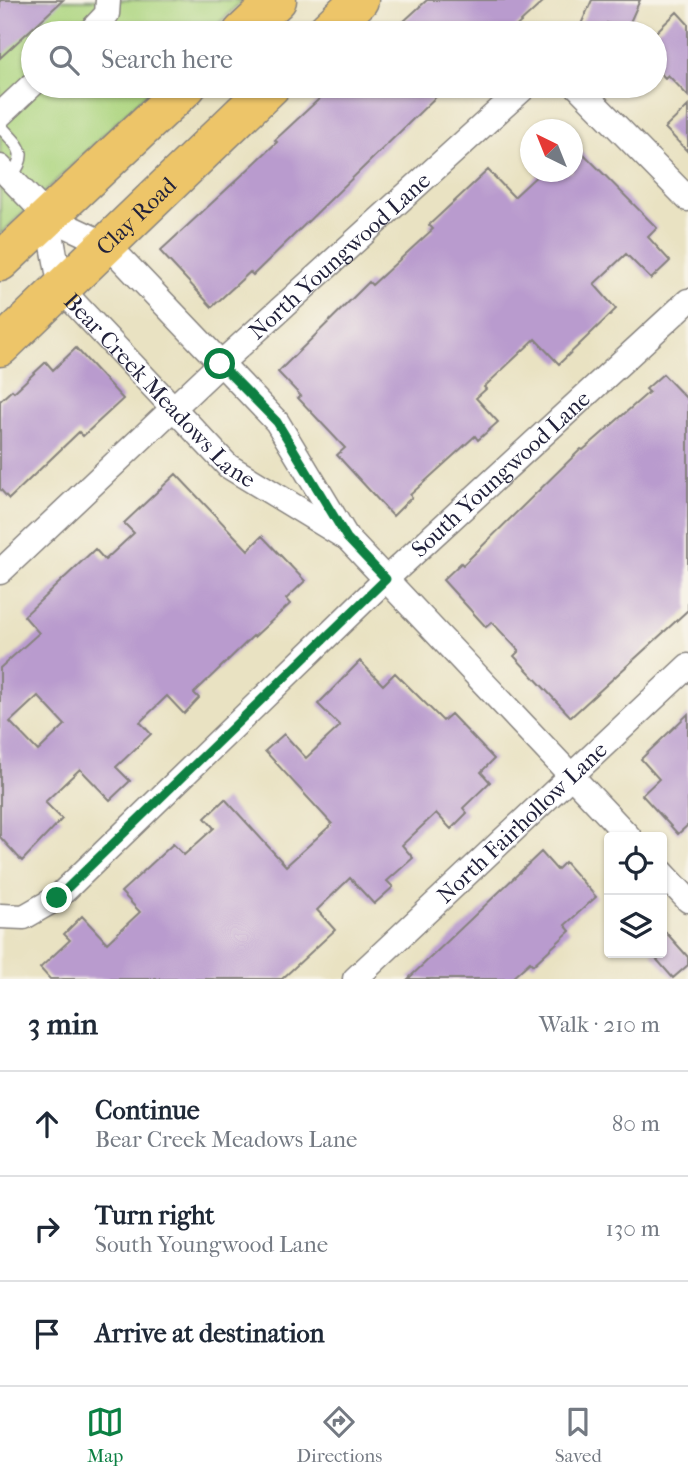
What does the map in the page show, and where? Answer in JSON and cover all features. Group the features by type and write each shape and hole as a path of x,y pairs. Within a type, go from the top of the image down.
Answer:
{"main road":[{"path":"255,21 277,0"},
{"path":"337,21 356,1"},
{"path":"0,262 174,98"},
{"name":"Clay Road","path":"0,347 259,98"}],"street":[{"path":"100,21 107,14 108,0"},
{"path":"0,116 21,96"},
{"name":"North Youngwood Lane","path":"0,572 220,364 513,98"},
{"path":"589,98 688,199"},
{"path":"5,173 48,217"},
{"name":"Bear Creek Meadows Lane","path":"48,217 108,245 277,422 347,538 624,832"},
{"name":"Bear Creek Meadows Lane","path":"48,217 61,289 228,466 347,538"},
{"name":"South Youngwood Lane","path":"0,916 24,917 57,898 386,579 688,301"},
{"name":"North Fairhollow Lane","path":"355,979 688,666"},
{"path":"667,877 688,900"}],"lane":[{"path":"0,126 20,147 22,156 20,165 5,173"}],"green space":[{"path":"0,0 243,0 221,21 21,21 21,98 142,98 0,235"}],"building":[{"path":"0,0 63,0 40,21 21,21 21,39 0,58"},
{"path":"427,0 545,0 522,21 404,21"},
{"path":"592,0 640,0 631,21 582,21"},
{"path":"677,12 688,24 688,96 667,76 667,22"},
{"path":"320,98 435,98 253,275 250,272 212,307 160,251 277,142 275,140"},
{"path":"688,106 688,152 665,128"},
{"path":"583,153 657,228 648,237 670,261 651,279 626,254 594,284 616,309 559,364 535,339 484,387 486,389 476,398 498,422 478,440 475,436 410,495 412,497 393,516 337,455 345,448 298,398 301,396 278,372 369,282 372,285 433,229 429,225 488,170 514,197 530,182 583,182"},
{"path":"76,348 123,399 83,436 79,432 9,499 0,489 0,401 12,390 14,392 46,362 53,370"},
{"path":"663,374 688,400 688,610 571,717 514,656 519,651 492,622 486,627 443,580 461,563 463,565 581,449 649,392 646,389"},
{"path":"176,474 248,550 262,536 305,581 286,599 290,604 194,693 199,698 184,714 167,696 140,722 151,734 116,767 130,781 110,800 80,769 45,802 62,819 22,861 0,837 0,668 39,633 24,616 95,549 105,560 134,533 124,523","holes":["38,696 65,725 38,751 10,722"]},
{"path":"360,661 383,685 395,673 443,721 451,714 494,759 481,772 490,782 463,808 467,813 451,829 436,813 402,845 413,858 387,881 393,887 374,904 350,878 317,910 335,930 282,979 50,979 40,968 70,940 64,934 82,916 107,943 140,912 121,892 173,844 184,855 214,828 205,818 225,799 286,866 332,824 265,751 284,734 306,758 340,726 318,704"},
{"path":"688,714 688,825 678,834 642,795 659,779 641,759"},
{"path":"541,852 557,870 565,862 596,897 565,925 570,931 533,965 530,962 511,979 408,979"},
{"path":"667,934 688,957 688,965 673,978 655,958 667,958"}],"route":[{"path":"57,898 386,579 347,538 277,422 220,364"}]}
